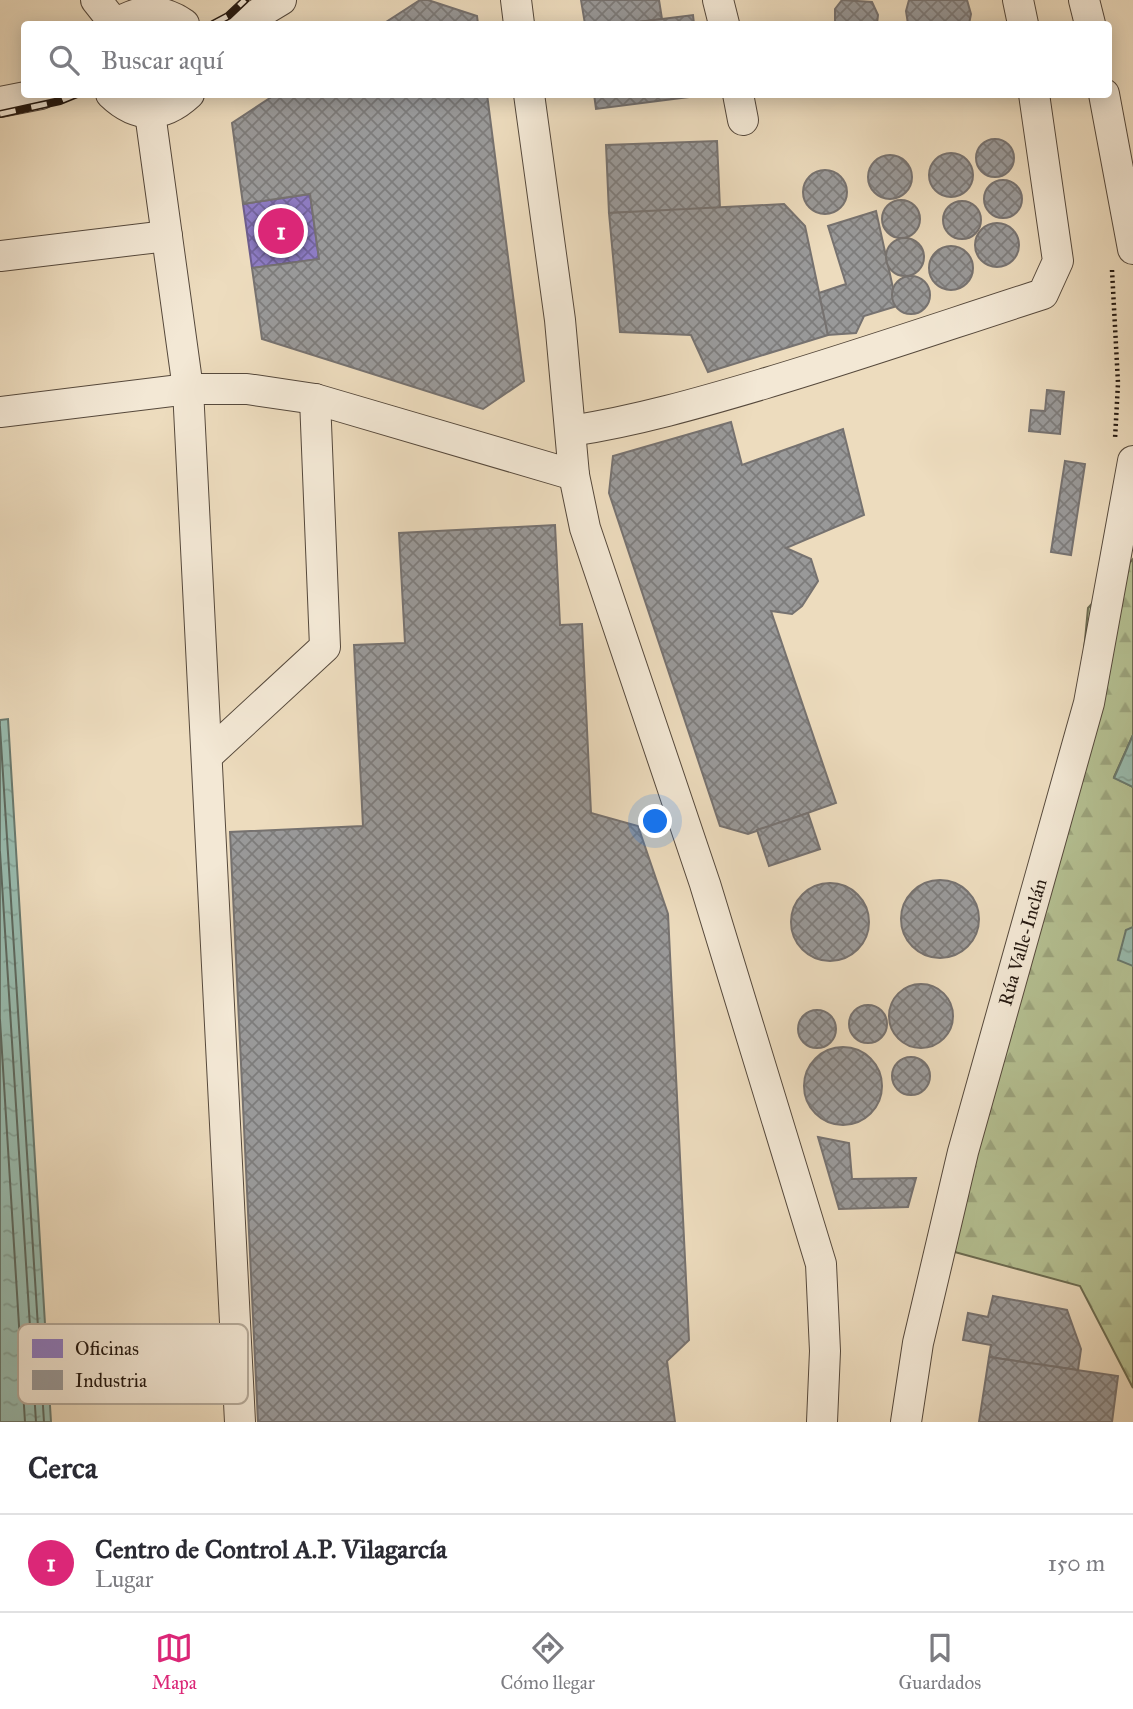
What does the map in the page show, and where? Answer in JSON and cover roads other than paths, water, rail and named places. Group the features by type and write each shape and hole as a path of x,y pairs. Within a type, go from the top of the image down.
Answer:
{"street":[{"path":"96,0 113,21"},
{"path":"246,21 281,0"},
{"path":"516,0 519,21"},
{"path":"718,0 723,21"},
{"path":"1018,0 1022,21"},
{"path":"1084,0 1089,21"},
{"path":"120,21 128,16 152,11 164,13 179,21"},
{"path":"0,102 21,98"},
{"path":"115,98 135,110 150,113 165,111 185,98"},
{"path":"530,98 560,320 574,475 585,528 705,884 821,1264 825,1351 822,1422"},
{"path":"571,431 620,423 682,408 816,368 1043,293 1058,261 1035,98"},
{"path":"1104,98 1123,258"},
{"path":"150,113 188,389 235,1324"},
{"path":"0,256 167,236"},
{"path":"0,412 188,389 247,389 315,399 574,475"},
{"path":"206,755 325,647 315,399"},
{"name":"Rúa Valle-Inclán","path":"906,1422 918,1343 963,1152 1089,704 1124,454"},
{"path":"239,1404 240,1422"}],"water":[{"path":"8,719 45,1324 18,1324 18,1404 50,1404 51,1422 0,1422 0,720"},
{"path":"1133,735 1133,787 1114,778"},
{"path":"1133,927 1133,966 1118,960 1126,930"}],"railway":[{"path":"219,21 245,0"},
{"path":"0,114 67,98"}],"place":[{"name":"Centro de Control A.P. Vilagarcía","path":"281,231"}]}
